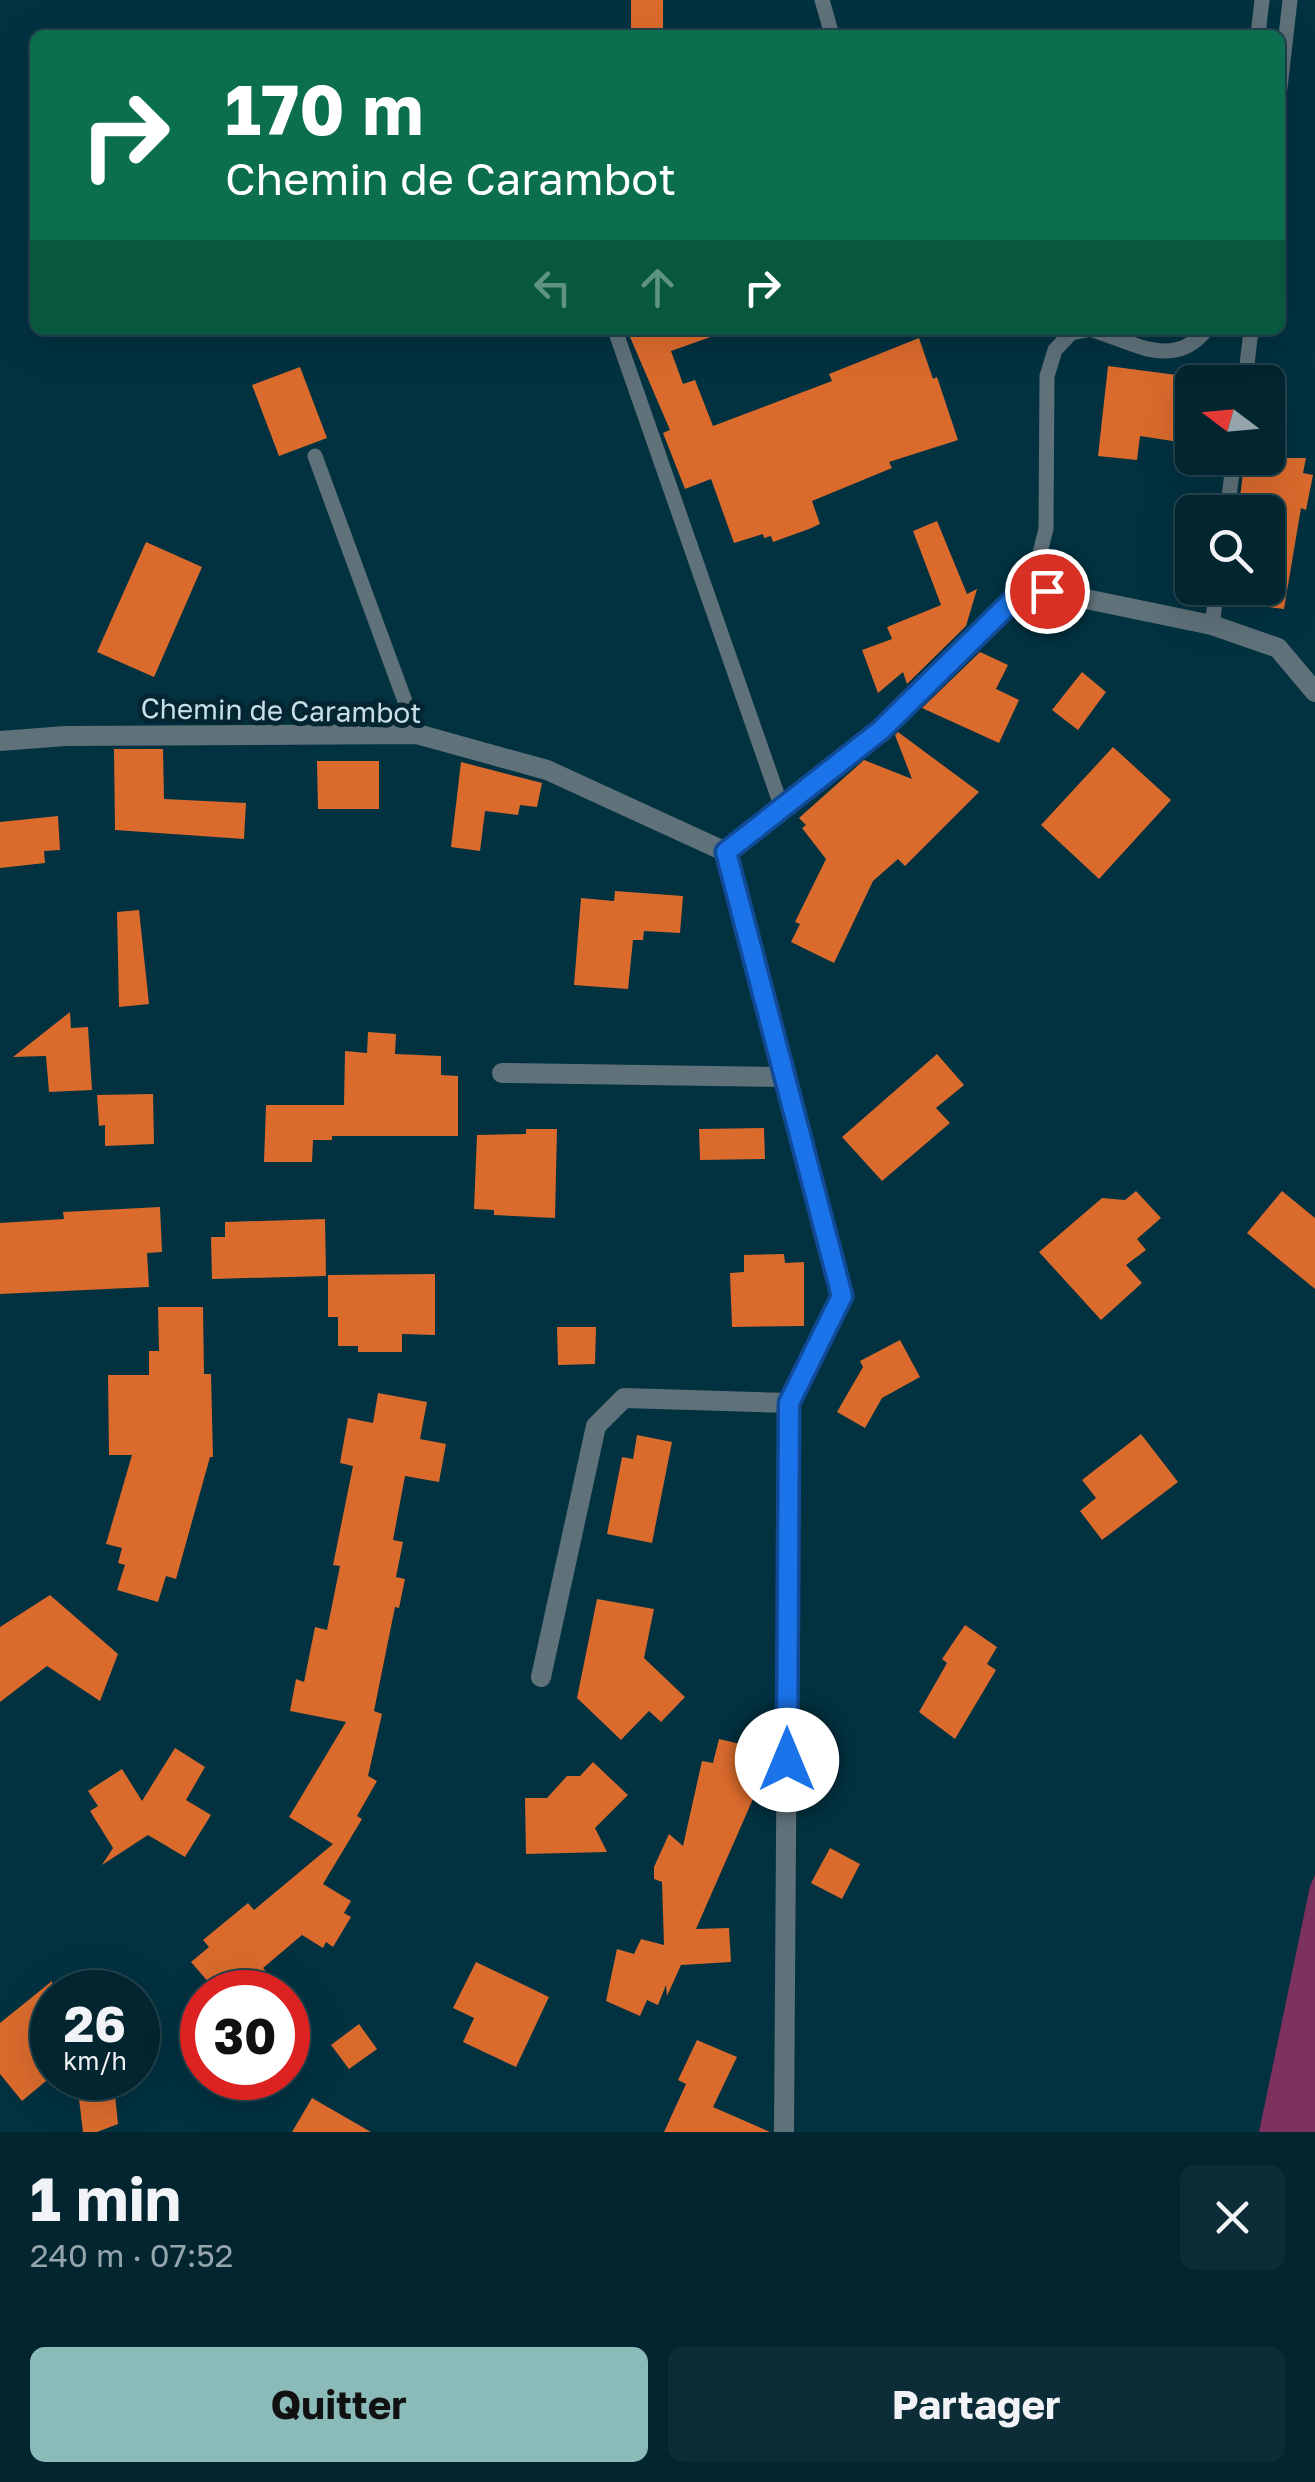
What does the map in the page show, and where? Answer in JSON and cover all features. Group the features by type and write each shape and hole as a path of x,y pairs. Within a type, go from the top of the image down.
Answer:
{"street":[{"path":"784,2132 789,1403 842,1296 726,852 881,730 1011,602 1030,592 1047,591 1212,625 1278,648 1315,692"},
{"name":"Chemin de Carambot","path":"0,740 65,736 418,734 548,770 726,852"},
{"path":"502,1073 785,1077"},
{"path":"541,1677 596,1426 624,1398 789,1403"}],"lane":[{"path":"822,0 831,30"},
{"path":"1259,30 1262,0"},
{"path":"1285,44 1290,0"},
{"path":"617,335 782,808"},
{"path":"1030,592 1046,529 1046,376 1055,350 1069,335"},
{"path":"1105,335 1164,354 1193,346 1202,335"},
{"path":"1247,365 1250,335"},
{"path":"315,456 418,734"},
{"path":"1212,625 1215,605"}],"shaded area":[{"path":"1315,1875 1315,2132 1259,2132 1310,1886"}],"building":[{"path":"631,0 663,0 663,30 631,30"},
{"path":"629,335 716,335 671,351 683,384 695,380 713,426 832,381 829,374 919,338 958,440 889,462 892,468 812,501 820,524 773,542 771,536 764,538 763,534 734,543 711,479 685,489 663,433 670,430"},
{"path":"1108,366 1175,375 1175,441 1140,436 1137,460 1098,456"},
{"path":"300,367 327,438 279,456 252,385"},
{"path":"1285,458 1306,458 1303,473 1313,475 1306,510 1301,508 1285,603 1285,495 1240,495 1243,475 1285,475"},
{"path":"937,521 967,594 977,589 966,626 907,684 903,672 878,693 862,650 892,639 887,627 941,605 913,531"},
{"path":"146,542 202,567 154,677 97,652"},
{"path":"980,652 1008,665 996,689 1019,700 999,743 922,708"},
{"path":"1082,672 1106,692 1078,730 1052,710"},
{"path":"898,732 979,792 905,866 898,859 873,881 834,963 791,942 800,924 795,922 826,859 799,818 864,760 912,779 895,735"},
{"path":"1113,747 1171,800 1099,879 1041,825"},
{"path":"114,749 163,749 164,799 246,803 244,839 115,830"},
{"path":"317,761 379,761 379,809 318,809"},
{"path":"461,762 542,783 537,807 520,805 518,815 485,811 480,851 451,847"},
{"path":"58,816 60,850 44,851 45,863 0,868 0,822"},
{"path":"615,891 683,896 680,933 644,931 643,940 633,940 628,989 574,985 581,898 614,901"},
{"path":"139,910 149,1004 119,1007 117,912"},
{"path":"70,1012 71,1028 88,1027 92,1090 49,1092 46,1056 13,1057"},
{"path":"368,1032 396,1034 395,1054 441,1056 441,1075 458,1076 458,1136 332,1136 332,1140 313,1140 312,1162 264,1162 266,1105 344,1105 345,1051 367,1053"},
{"path":"937,1054 964,1085 936,1108 950,1123 882,1181 842,1137"},
{"path":"153,1094 154,1144 105,1146 105,1125 99,1126 97,1095"},
{"path":"764,1128 765,1159 700,1160 699,1129"},
{"path":"526,1129 557,1129 555,1218 494,1215 494,1210 474,1209 477,1135 526,1134"},
{"path":"1136,1191 1161,1218 1137,1239 1146,1250 1126,1265 1142,1283 1101,1320 1039,1252 1102,1198 1125,1200"},
{"path":"1282,1191 1315,1218 1315,1289 1247,1233"},
{"path":"160,1207 162,1252 147,1253 149,1287 0,1294 0,1223 64,1219 63,1212"},
{"path":"325,1219 326,1276 212,1279 211,1237 225,1237 225,1222"},
{"path":"784,1254 785,1263 804,1262 804,1326 732,1327 730,1273 744,1272 744,1255"},
{"path":"435,1274 435,1335 402,1334 402,1352 358,1352 358,1346 338,1346 338,1317 328,1317 328,1275"},
{"path":"158,1307 203,1307 204,1374 211,1374 213,1457 176,1579 166,1576 158,1602 117,1590 125,1565 118,1563 122,1548 106,1544 132,1455 109,1455 108,1375 149,1375 149,1351 159,1351"},
{"path":"557,1327 596,1327 595,1364 558,1365"},
{"path":"900,1340 920,1377 882,1398 865,1428 837,1412 863,1367 860,1361"},
{"path":"378,1393 427,1402 420,1439 446,1444 439,1482 405,1476 393,1540 403,1542 396,1577 405,1579 399,1608 395,1607 374,1711 382,1714 368,1776 377,1781 357,1816 362,1819 323,1884 351,1901 344,1913 351,1917 333,1947 326,1942 323,1948 302,1935 265,1970 198,1970 191,1962 209,1947 203,1940 248,1903 254,1910 333,1844 289,1817 346,1722 290,1711 296,1679 304,1682 315,1627 327,1630 340,1566 333,1565 353,1466 340,1463 348,1418 373,1423"},
{"path":"1141,1434 1178,1482 1102,1540 1080,1511 1096,1498 1082,1480"},
{"path":"637,1435 672,1442 652,1543 607,1534 622,1457 633,1459"},
{"path":"50,1595 118,1654 100,1701 47,1666 0,1702 0,1627"},
{"path":"597,1599 654,1609 644,1658 685,1697 661,1722 649,1711 621,1740 577,1698"},
{"path":"965,1625 997,1647 987,1664 996,1670 955,1739 919,1712 947,1663 942,1659"},
{"path":"719,1739 771,1751 770,1784 760,1783 696,1929 729,1928 731,1962 681,1965 667,1996 666,1985 658,2005 647,2000 640,2016 606,2001 617,1949 634,1954 641,1939 664,1945 662,1882 654,1879 654,1867 669,1834 683,1846 702,1761 713,1763"},
{"path":"175,1748 205,1767 186,1800 211,1815 185,1857 148,1835 102,1865 113,1848 90,1811 98,1806 88,1791 122,1769 142,1801"},
{"path":"593,1762 628,1795 595,1828 607,1852 526,1854 525,1798 547,1798 567,1776 580,1776"},
{"path":"830,1848 860,1864 842,1899 811,1883"},
{"path":"476,1962 549,1997 516,2067 463,2042 474,2018 453,2008"},
{"path":"30,1999 30,2094 22,2101 0,2074 0,2023"},
{"path":"359,2024 377,2049 349,2069 331,2045"},
{"path":"697,2040 737,2057 713,2107 770,2132 664,2132 686,2084 678,2080"},
{"path":"312,2098 371,2132 292,2132"},
{"path":"79,2100 116,2100 118,2124 97,2132 83,2132"}],"route":[{"path":"787,1760 789,1403 842,1296 726,852 881,730 1011,602 1030,592 1047,591"}]}
